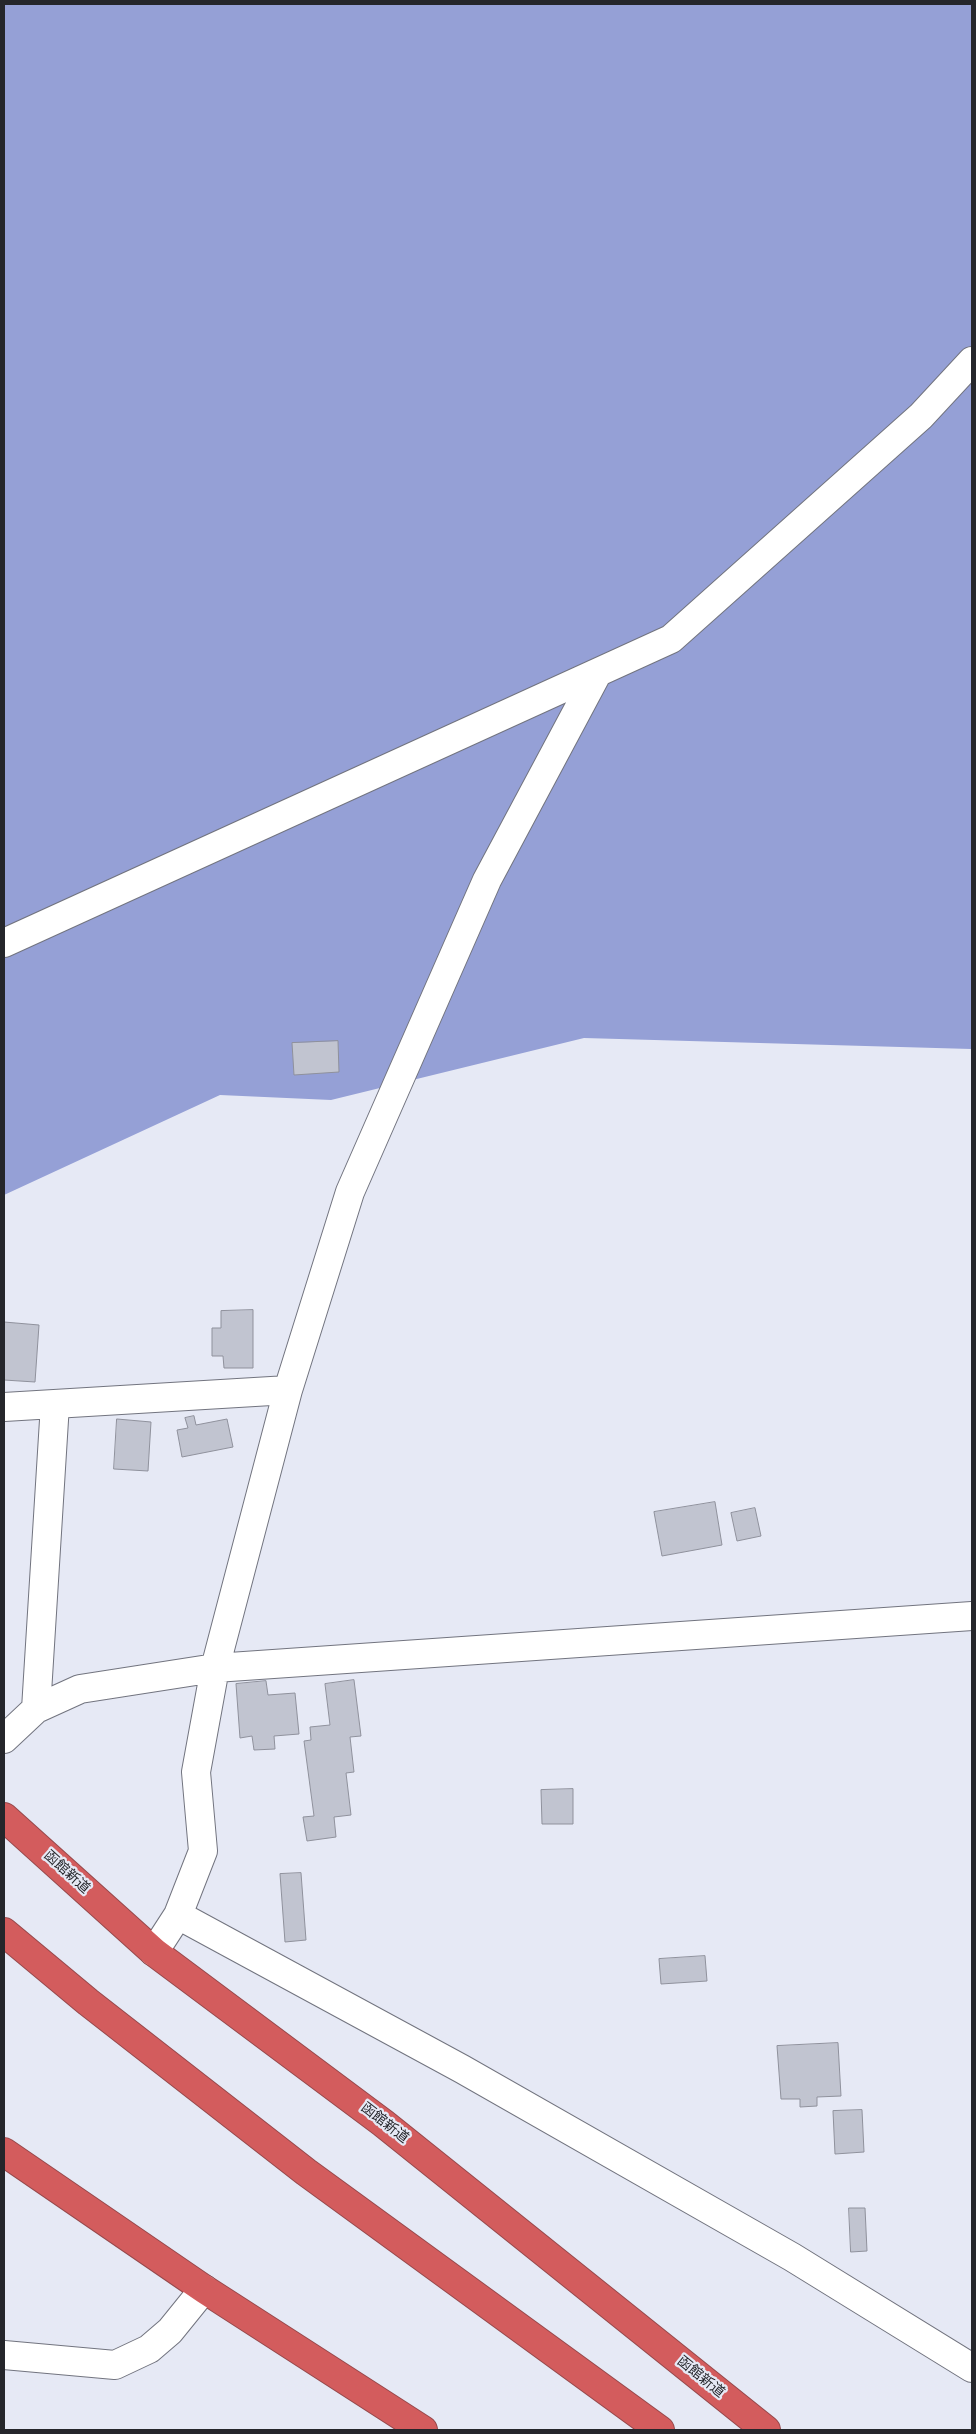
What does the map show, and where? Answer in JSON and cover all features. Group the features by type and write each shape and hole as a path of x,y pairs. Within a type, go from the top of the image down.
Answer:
{"highway":[{"name":"函館新道","path":"4,1817 154,1952 383,2123 766,2430"},
{"path":"4,1932 88,2002 306,2172 660,2430"},
{"path":"4,2152 204,2289 424,2430"}],"street":[{"path":"4,943 671,639 922,416 972,361"},
{"path":"154,1952 178,1915 203,1851 196,1772 215,1668 288,1390 350,1192 487,880 597,674"},
{"path":"4,1408 288,1390"},
{"path":"36,1709 55,1404"},
{"path":"4,1739 36,1709 80,1689 215,1668 972,1616"},
{"path":"178,1915 462,2069 758,2237 972,2368"},
{"path":"4,2355 115,2365 149,2349 170,2330 204,2289"}],"shaded area":[{"path":"4,4 972,4 971,1049 584,1038 331,1100 220,1095 4,1195"}],"building":[{"path":"338,1041 339,1072 294,1075 292,1043"},
{"path":"253,1310 253,1368 224,1368 223,1356 212,1356 212,1328 221,1328 221,1311"},
{"path":"4,1322 39,1325 35,1382 4,1380"},
{"path":"194,1416 196,1425 227,1419 233,1447 182,1457 177,1430 188,1428 185,1418"},
{"path":"117,1419 151,1422 148,1471 114,1469"},
{"path":"715,1502 722,1545 662,1556 654,1512"},
{"path":"755,1508 761,1536 737,1541 731,1513"},
{"path":"354,1680 361,1736 350,1737 354,1772 346,1773 351,1815 334,1817 336,1837 307,1841 303,1817 314,1816 304,1741 311,1740 310,1727 330,1725 325,1684"},
{"path":"266,1681 268,1695 295,1693 299,1734 274,1736 275,1749 254,1750 252,1736 240,1738 236,1684"},
{"path":"573,1789 573,1824 542,1824 541,1790"},
{"path":"301,1873 306,1940 285,1942 280,1874"},
{"path":"705,1956 707,1981 661,1984 659,1959"},
{"path":"838,2043 841,2096 817,2097 817,2106 800,2107 800,2099 781,2099 777,2046"},
{"path":"862,2110 864,2152 835,2154 833,2111"},
{"path":"849,2208 865,2208 867,2251 851,2252"}]}
